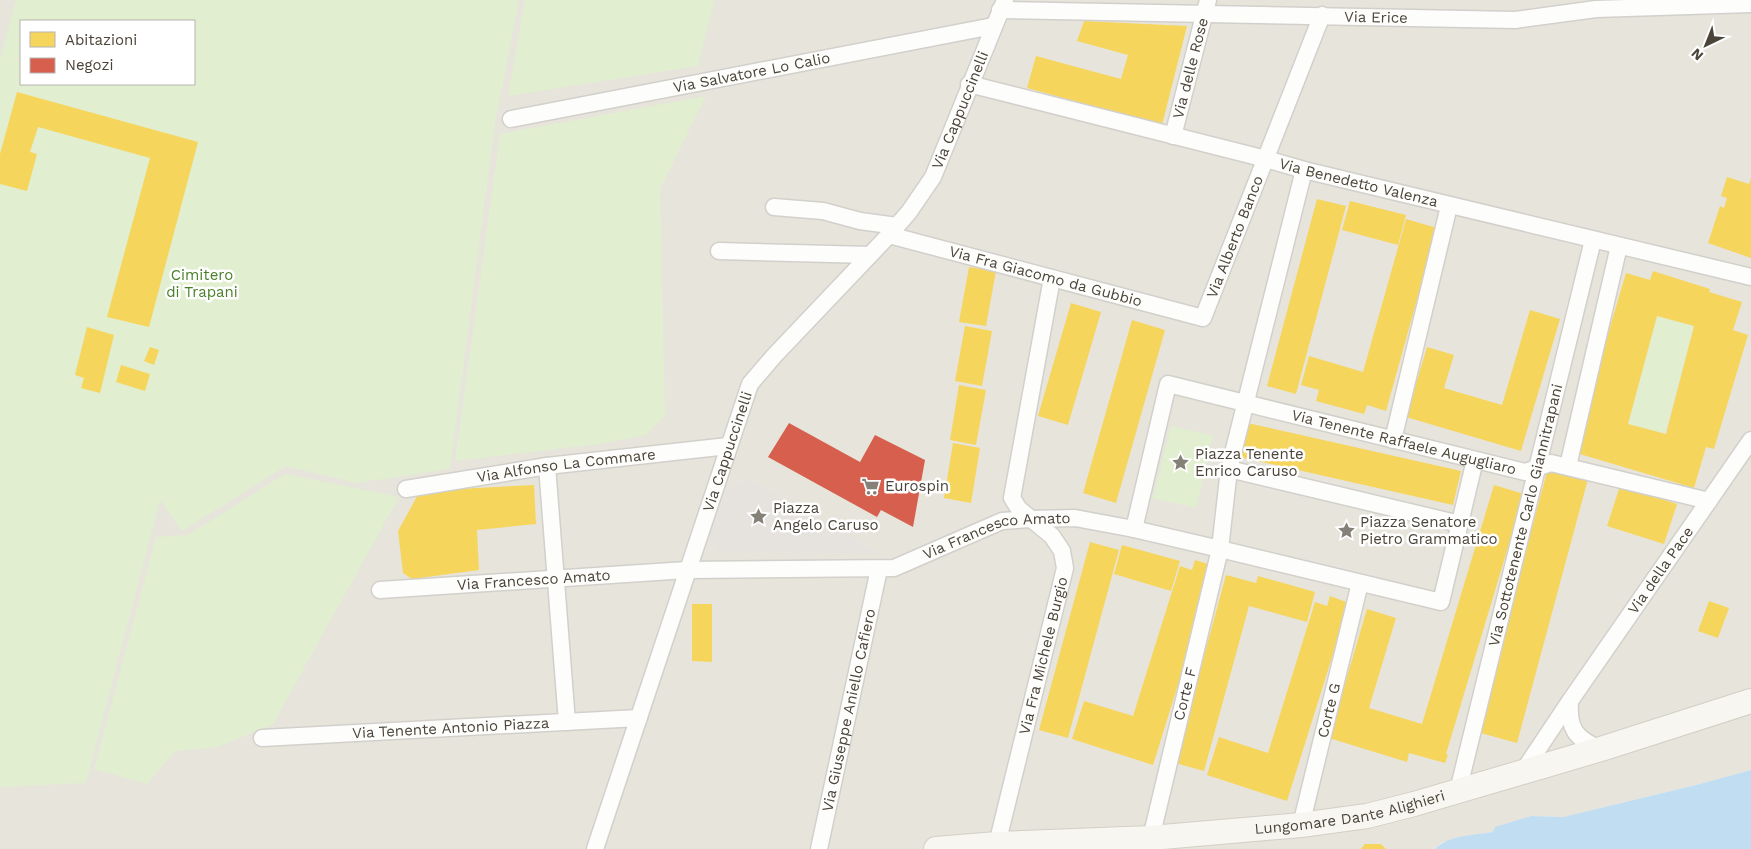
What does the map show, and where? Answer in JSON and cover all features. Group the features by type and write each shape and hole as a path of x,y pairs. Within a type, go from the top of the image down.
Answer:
{"main road":[{"name":"Lungomare Dante Alighieri","path":"936,849 997,844 1151,838 1301,825 1367,816 1601,749 1751,701"}],"street":[{"name":"Via Erice","path":"1002,5 1206,7 1322,16 1515,20 1596,4 1751,4"},
{"name":"Via Cappuccinelli","path":"595,849 750,384 774,356 893,231 909,212 933,177 1002,5"},
{"name":"Via delle Rose","path":"1173,136 1206,7"},
{"name":"Via Alberto Banco","path":"1203,318 1322,16"},
{"name":"Via Salvatore Lo Calio","path":"511,119 993,26"},
{"name":"Via Benedetto Valenza","path":"969,84 1449,206 1751,277"},
{"name":"Corte F","path":"1151,838 1220,549 1229,469 1304,170"},
{"path":"1393,440 1449,206"},
{"name":"Via Fra Giacomo da Gubbio","path":"774,207 823,211 1052,278 1203,318"},
{"name":"Via Sottotenente Carlo Giannitrapani","path":"1458,791 1593,240"},
{"name":"Via Sottotenente Carlo Giannitrapani","path":"1568,466 1619,246"},
{"path":"719,251 870,255"},
{"name":"Via Fra Michele Burgio","path":"997,844 1065,568 1062,550 1052,536 1019,509 1012,498 1052,278"},
{"name":"Via Tenente Raffaele Augugliaro","path":"1134,529 1168,384 1525,472 1551,463 1709,501"},
{"name":"Via della Pace","path":"1524,770 1751,440"},
{"name":"Via Alfonso La Commare","path":"406,489 547,466 728,446"},
{"path":"1229,469 1460,524 1475,460"},
{"path":"547,466 567,722"},
{"name":"Via Francesco Amato","path":"380,590 687,570 894,568 1002,521 1075,518 1134,529 1220,549 1359,590 1441,602 1460,524"},
{"name":"Via Giuseppe Aniello Cafiero","path":"819,849 879,569"},
{"name":"Corte G","path":"1301,825 1359,590"},
{"path":"1570,701 1569,717 1574,732 1586,743 1601,749"},
{"name":"Via Tenente Antonio Piazza","path":"262,738 639,718"}],"shaded area":[{"path":"0,0 1751,0 1751,770 1563,817 1531,816 1493,832 1441,843 1435,849 0,849"},
{"path":"746,479 881,554 718,551 709,538 727,484 732,488"}],"green space":[{"name":"Cimitero di Trapani","path":"16,0 519,0 495,123 450,469 356,483 286,466 182,531 160,500 86,783 0,787 0,60"},
{"path":"525,0 714,0 698,66 508,96"},
{"path":"706,96 660,189 665,416 646,435 599,444 455,461 500,134"},
{"path":"1657,316 1694,326 1665,434 1628,424"},
{"path":"1171,426 1213,436 1196,508 1153,498"},
{"path":"285,474 399,497 273,724 218,747 175,751 147,784 94,769 156,537 188,535"}],"water":[{"path":"1751,770 1751,849 1435,849 1455,838 1493,832 1495,827 1531,816 1563,817"}],"building: Abitazioni":[{"path":"1084,21 1187,26 1162,125 1027,88 1036,56 1121,79 1128,55 1077,41"},
{"path":"17,92 198,142 149,327 107,317 150,158 38,127 30,152 37,154 27,191 0,184 0,154"},
{"path":"1727,177 1749,184 1751,178 1751,258 1708,243 1720,206 1724,208 1727,198 1721,196"},
{"path":"1317,199 1346,206 1296,394 1267,386"},
{"path":"1350,201 1406,215 1398,245 1342,230"},
{"path":"1406,219 1437,228 1386,411 1367,405 1364,414 1316,401 1319,390 1301,385 1309,356 1363,372"},
{"path":"969,267 996,271 986,326 959,322"},
{"path":"1653,271 1710,289 1709,292 1742,302 1733,330 1748,335 1714,449 1706,447 1694,488 1573,452 1626,273 1650,280","holes":["1657,316 1694,326 1666,434 1628,424"]},
{"path":"1071,303 1101,312 1068,425 1038,416"},
{"path":"1530,310 1560,319 1521,451 1406,417 1427,347 1454,355 1444,388 1502,405"},
{"path":"1132,320 1165,330 1116,503 1083,493"},
{"path":"965,326 992,331 982,386 955,381"},
{"path":"87,327 114,335 100,393 81,388 84,378 75,375"},
{"path":"150,347 159,350 154,365 144,361"},
{"path":"121,365 150,374 145,391 116,382"},
{"path":"959,385 986,390 976,445 950,440"},
{"path":"1243,422 1461,471 1453,505 1235,456"},
{"path":"953,443 980,448 971,503 944,498"},
{"path":"1548,468 1588,479 1517,743 1477,732"},
{"path":"534,485 536,524 477,530 479,570 412,579 403,573 398,531 420,491"},
{"path":"1494,485 1524,494 1446,754 1448,755 1445,763 1409,753 1407,762 1329,738 1367,609 1396,618 1369,708 1422,724"},
{"path":"1620,486 1677,504 1664,544 1607,526"},
{"path":"1090,542 1119,550 1068,738 1039,730"},
{"path":"1122,545 1180,561 1171,591 1114,574"},
{"path":"1195,560 1215,566 1153,765 1072,739 1084,701 1133,716 1180,566 1192,570"},
{"path":"1226,575 1256,583 1258,576 1315,592 1307,622 1249,606 1204,771 1175,763"},
{"path":"1330,596 1349,603 1287,801 1207,775 1219,737 1268,753 1315,602 1327,606"},
{"path":"1709,601 1729,608 1718,638 1698,631"},
{"path":"692,604 712,604 712,662 692,661"},
{"path":"1365,844 1381,844 1386,849 1361,849"}],"building: Negozi":[{"name":"Eurospin","path":"789,423 860,462 875,435 925,460 913,527 881,510 877,517 768,457"}],"place":[{"name":"Piazza Tenente Enrico Caruso","path":"1181,463"},
{"name":"Eurospin","path":"871,486"},
{"name":"Piazza Angelo Caruso","path":"759,517"},
{"name":"Piazza Senatore Pietro Grammatico","path":"1346,531"}]}
